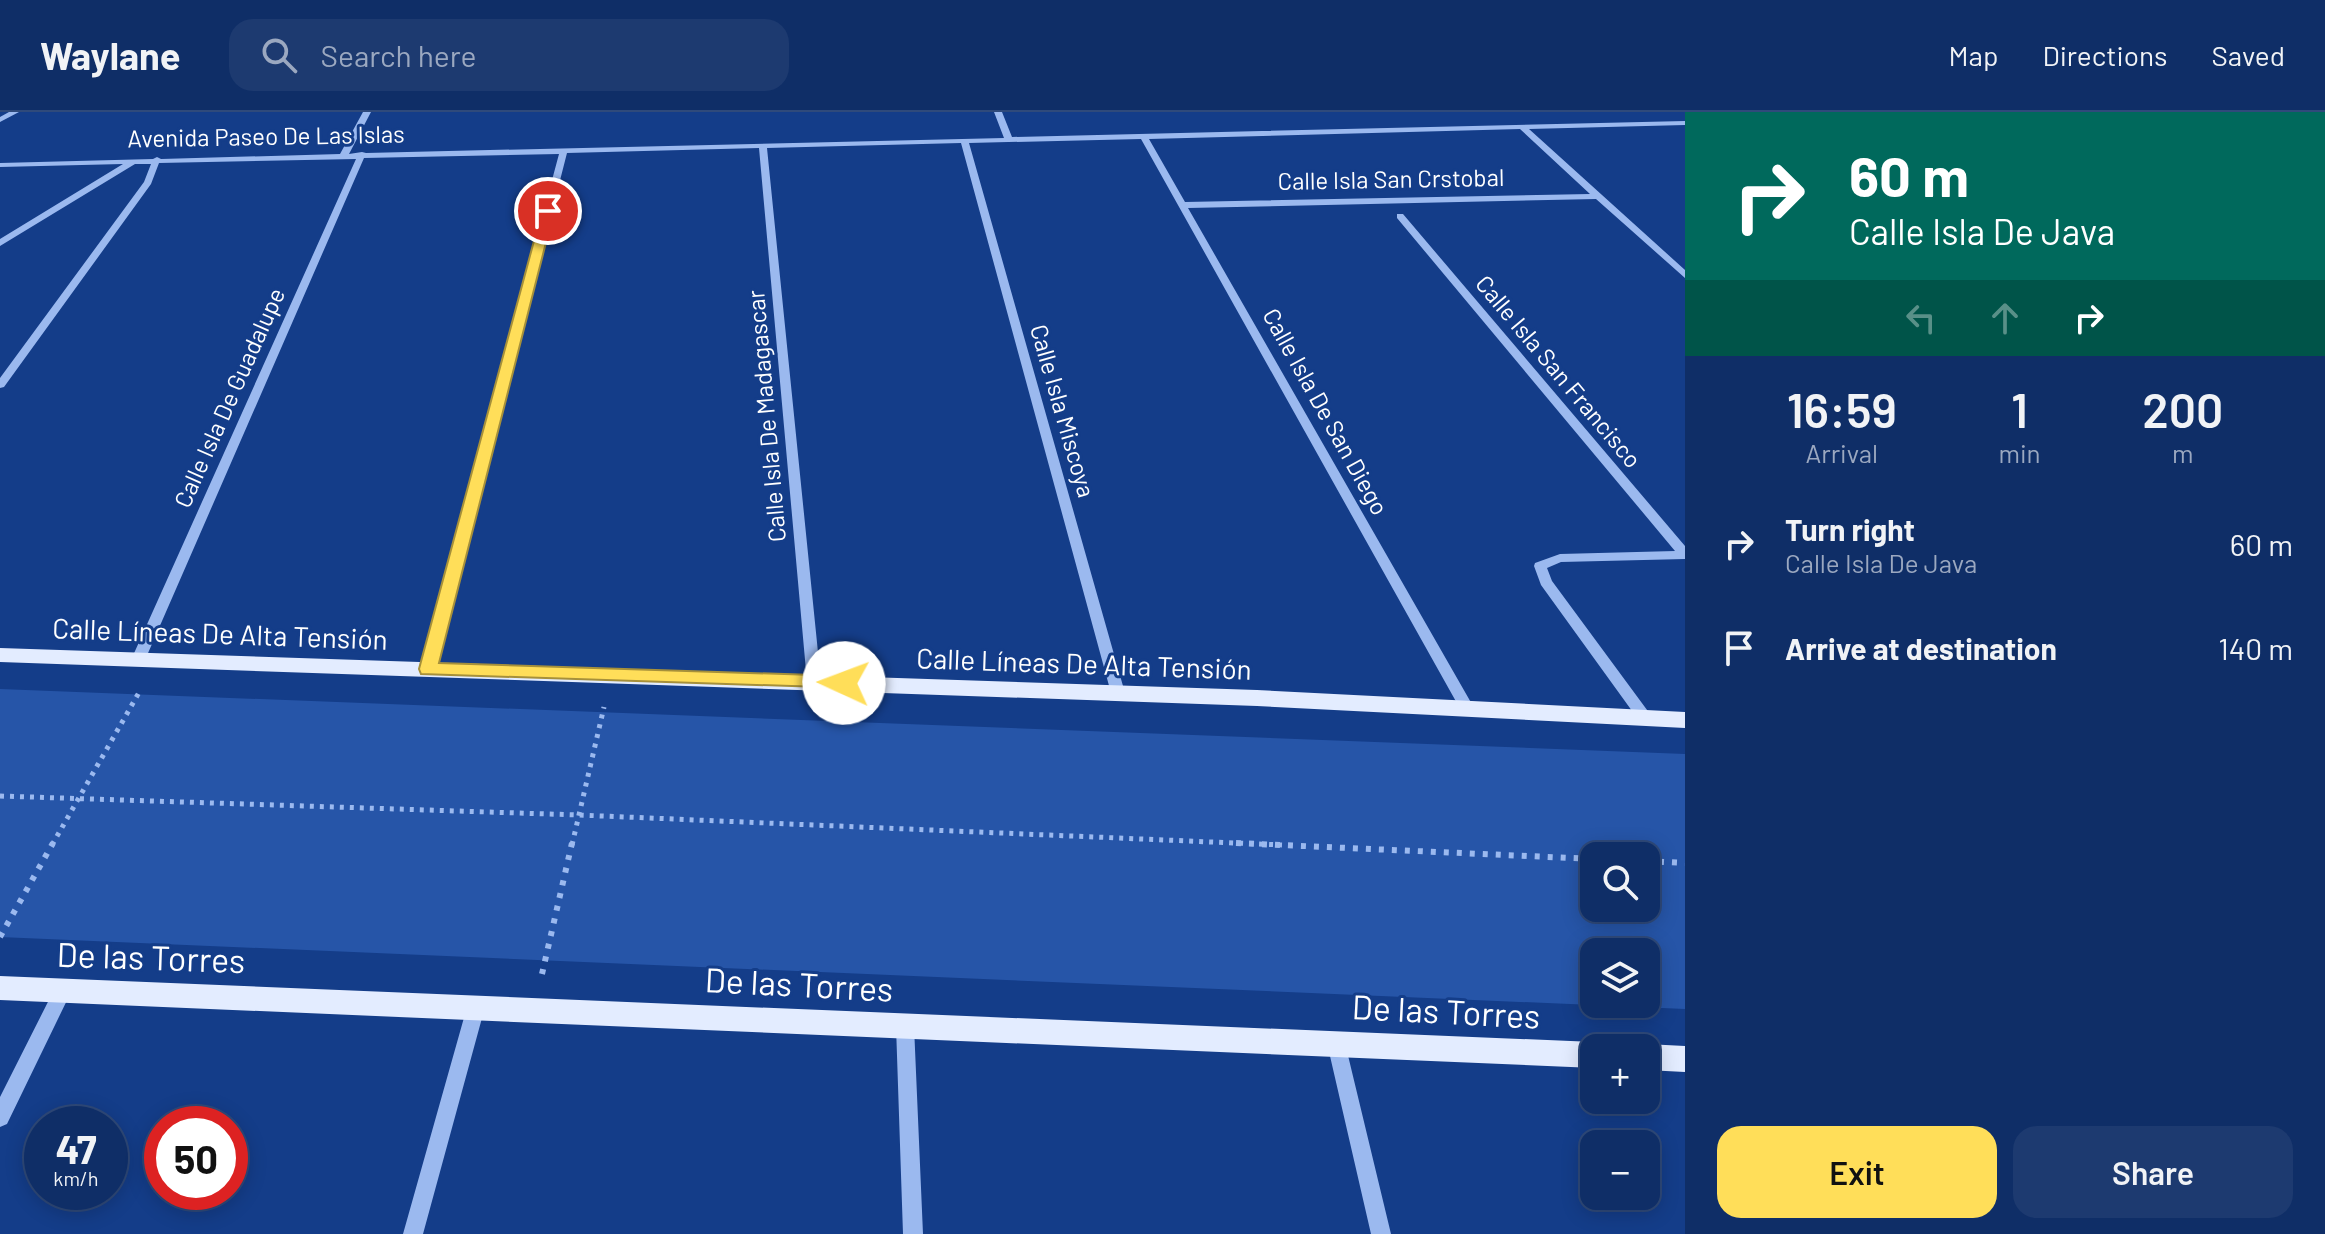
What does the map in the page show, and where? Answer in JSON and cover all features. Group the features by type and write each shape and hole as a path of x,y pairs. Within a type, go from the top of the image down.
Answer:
{"main road":[{"name":"Calle Líneas De Alta Tensión","path":"0,655 1118,693 1685,720"},
{"name":"De las Torres","path":"0,988 1580,1054"},
{"path":"1660,1058 1685,1059"}],"street":[{"path":"0,120 15,112"},
{"path":"344,155 367,112"},
{"path":"998,112 1009,139"},
{"path":"1635,112 1650,124"},
{"name":"Avenida Paseo De Las Islas","path":"0,165 1685,123"},
{"path":"1522,127 1685,275"},
{"name":"Calle Isla De San Diego","path":"1143,136 1468,710"},
{"name":"Calle Isla Miscoya","path":"964,140 1118,693"},
{"name":"Calle Isla De Madagascar","path":"763,145 814,682"},
{"path":"428,669 564,150"},
{"name":"Calle Isla De Guadalupe","path":"147,660 362,154"},
{"path":"0,385 148,182 157,159"},
{"path":"0,243 135,160"},
{"name":"Calle Isla San Crstobal","path":"1183,205 1599,196"},
{"name":"Calle Isla San Francisco","path":"1400,216 1685,555"},
{"path":"1645,718 1546,582 1540,566 1560,558 1685,555"},
{"path":"0,1117 63,990"},
{"path":"413,1234 476,1007"},
{"path":"905,1026 913,1234"},
{"path":"1336,1043 1381,1234"}],"path":[{"path":"0,937 80,798 147,660"},
{"path":"534,1009 611,675"},
{"path":"0,796 579,815 1580,858"},
{"path":"1660,862 1685,863"}],"shaded area":[{"path":"0,689 1685,754 1685,1009 1660,1008 1660,938 1580,938 1580,1005 0,937"}],"route":[{"path":"548,211 428,669 844,683"}]}
